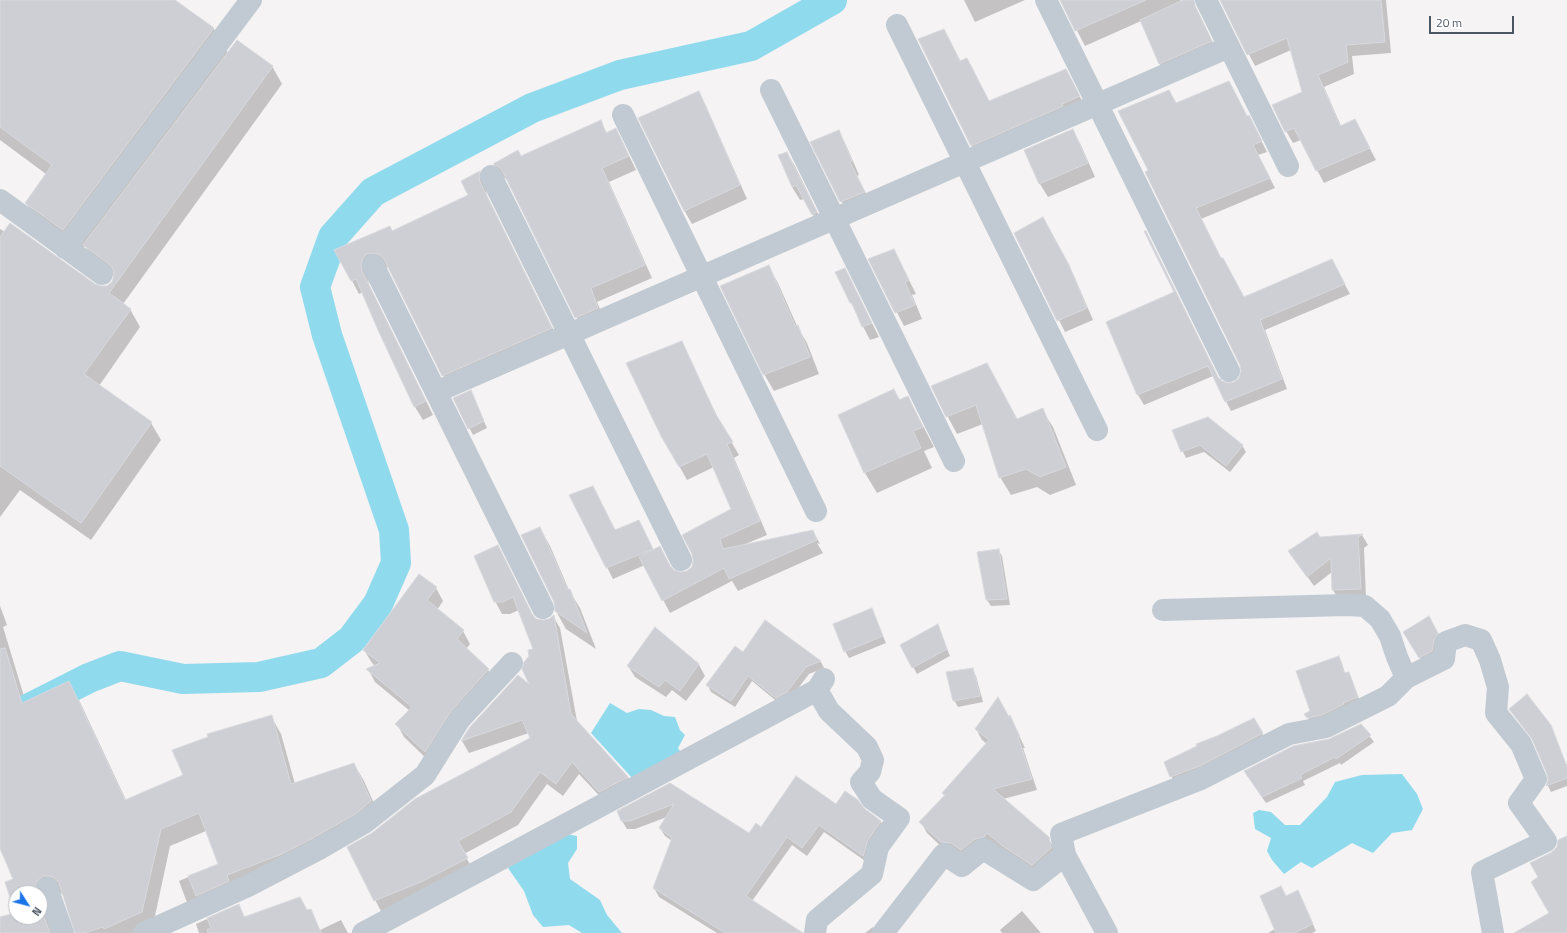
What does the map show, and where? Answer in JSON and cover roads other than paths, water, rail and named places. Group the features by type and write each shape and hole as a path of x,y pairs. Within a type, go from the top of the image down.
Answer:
{"street":[{"path":"1046,0 1229,371"},
{"path":"1206,0 1288,166"},
{"path":"65,248 246,2"},
{"path":"897,25 1097,430"},
{"path":"436,392 1229,47"},
{"path":"771,90 954,462"},
{"path":"623,115 816,511"},
{"path":"491,176 681,560"},
{"path":"0,200 102,274"},
{"path":"373,265 543,608"},
{"path":"1163,610 1346,605 1364,606 1380,619 1390,636 1396,657 1406,678"},
{"path":"1107,933 1065,855 1061,834 1202,779 1290,734 1326,727 1388,696 1406,678 1444,659 1446,642 1465,635 1481,640 1490,660 1498,687 1496,713 1521,744 1536,779 1519,803 1546,842 1482,872 1493,933"},
{"path":"144,933 248,886 319,849 364,823 425,775 460,719 512,663"},
{"path":"363,933 820,685 829,712 867,747 873,760 870,772 861,782 872,799 899,818 878,847 872,874 817,920 815,933"},
{"path":"883,933 944,854 962,866 982,849 1033,880 1065,855"},
{"path":"48,893 63,933"}],"water":[{"path":"610,703 627,713 639,709 651,710 664,716 675,717 680,730 685,735 678,748 682,754 633,779 591,733"},
{"path":"1402,774 1417,794 1423,809 1412,830 1392,833 1373,853 1352,843 1312,868 1301,862 1284,874 1272,860 1267,851 1271,838 1255,829 1253,813 1259,810 1271,812 1285,825 1300,825 1327,797 1335,782 1362,775"},
{"path":"561,833 577,836 577,849 568,863 570,879 600,900 607,915 622,933 582,933 569,925 543,927 533,915 524,891 508,868"}],"waterway":[{"path":"0,723 89,678 120,666 183,679 259,677 321,663 352,639 378,604 396,563 394,530 327,335 315,287 333,237 373,192 532,108 620,75 751,46 832,0"}]}
